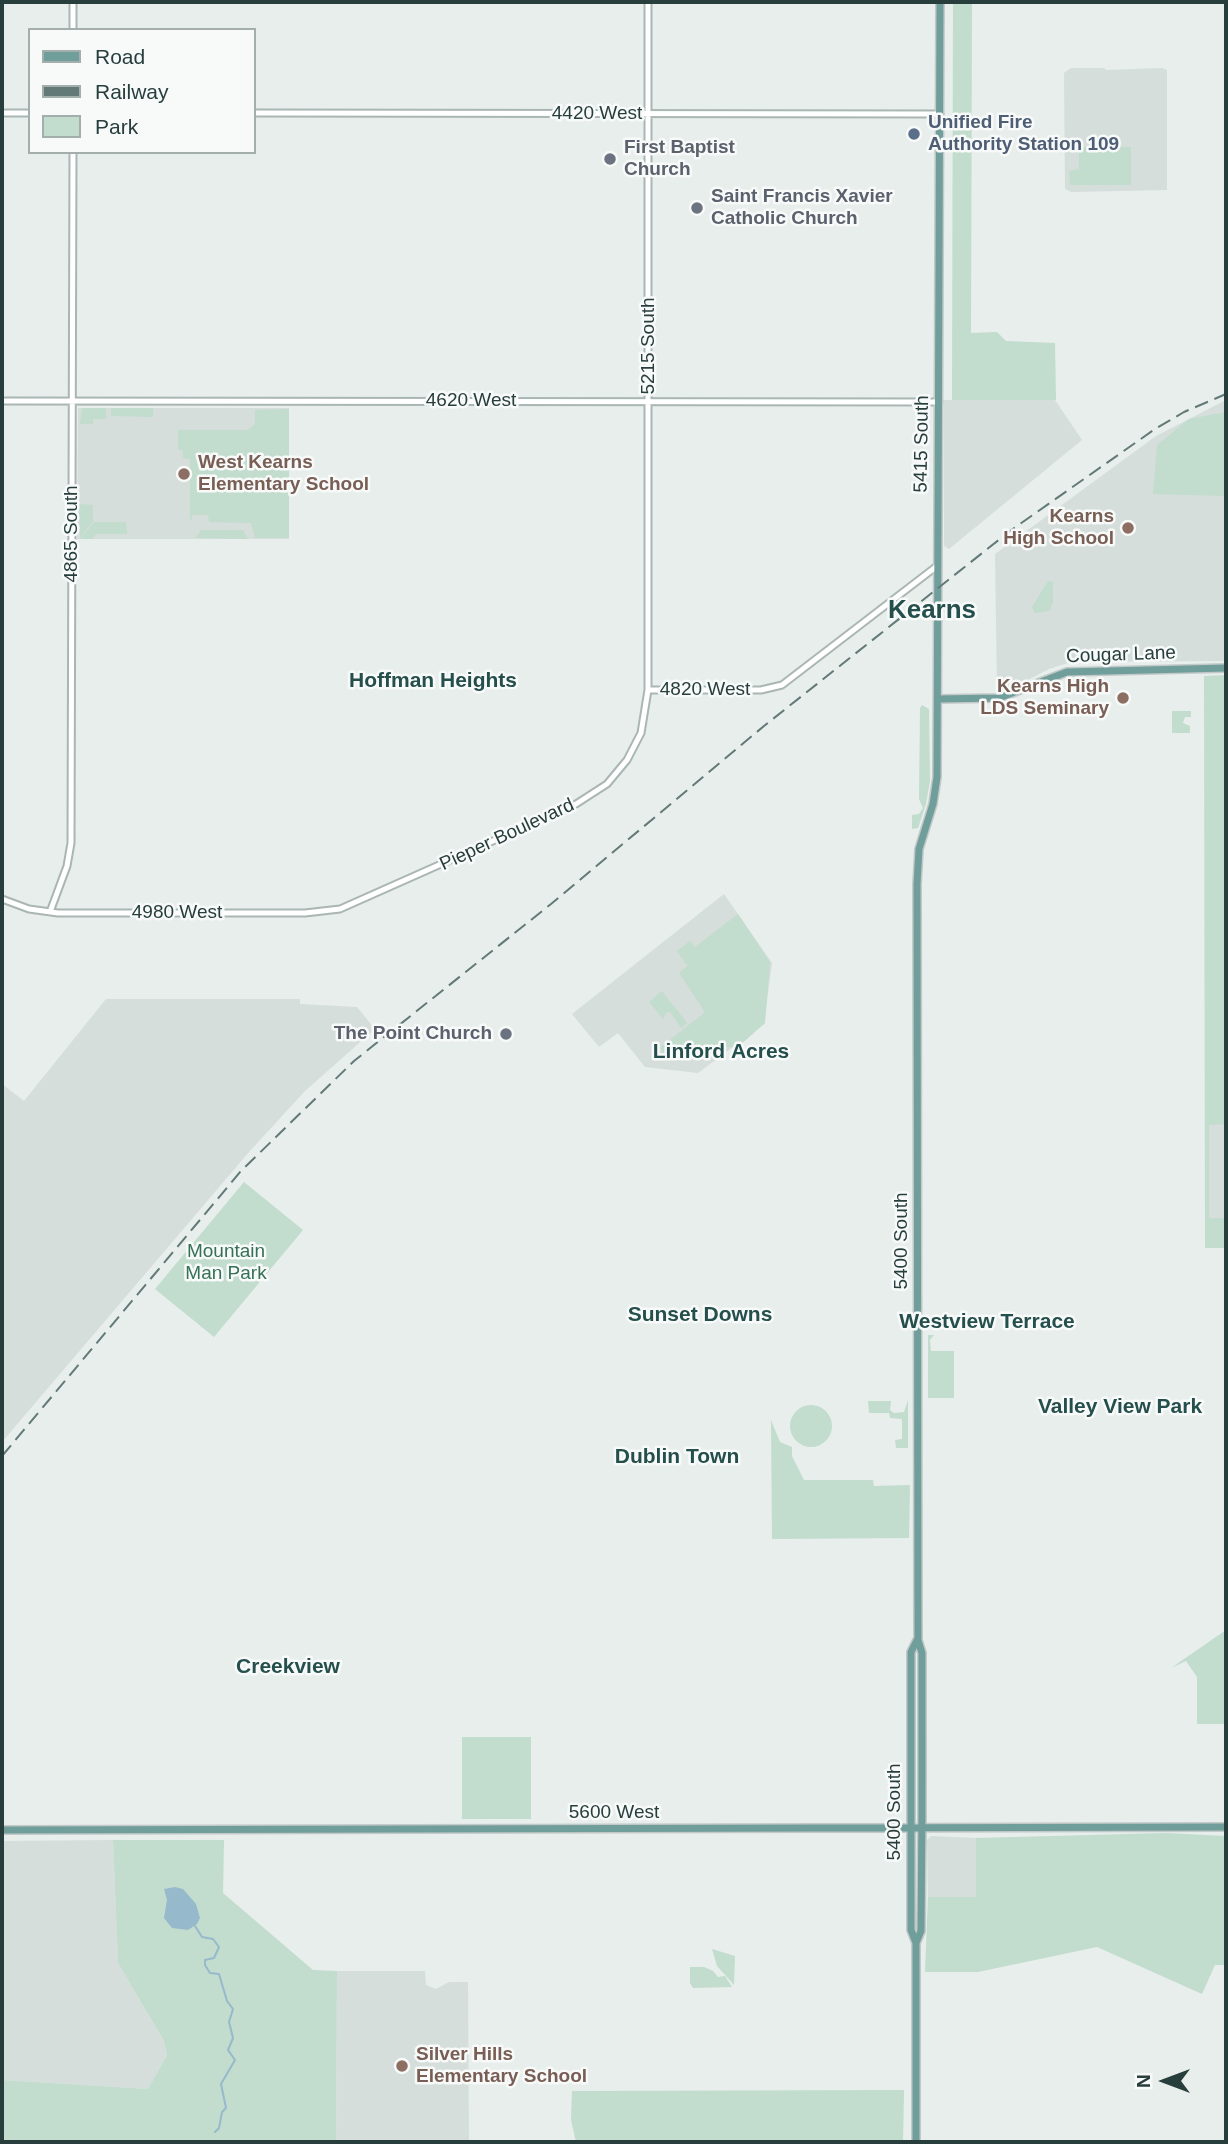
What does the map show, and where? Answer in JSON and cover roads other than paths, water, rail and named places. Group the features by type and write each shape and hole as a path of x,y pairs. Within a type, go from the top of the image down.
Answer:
{"main road":[{"name":"5415 South","path":"917,884 919,849 936,789 940,2"},
{"name":"Cougar Lane","path":"938,699 999,698 1067,672 1226,668"},
{"name":"5400 South","path":"916,1943 921,1931 922,1827 922,1653 918,1640 917,884"},
{"name":"5400 South","path":"916,2142 916,1943 911,1930 911,1652 918,1640"},
{"name":"5600 West","path":"2,1829 1226,1827"}],"street":[{"path":"73,2 73,28"},
{"name":"5215 South","path":"648,2 648,690"},
{"path":"2,113 28,113"},
{"name":"4420 West","path":"256,113 940,114"},
{"name":"4865 South","path":"50,912 69,860 71,843 73,154"},
{"name":"4620 West","path":"2,401 939,402"},
{"name":"4820 West","path":"648,690 761,690 782,685 937,566"},
{"name":"Pieper Boulevard","path":"305,913 351,906 593,794 618,772 635,747 646,713 648,690"},
{"name":"4980 West","path":"2,899 18,906 50,912 305,913"}],"water":[{"path":"164,1889 183,1889 196,1904 200,1918 197,1924 188,1930 172,1928 164,1918 167,1900"}],"waterway":[{"path":"195,1926 202,1937 213,1939 219,1947 214,1958 205,1960 205,1965 210,1973 219,1974 227,2001 233,2009 229,2022 233,2038 228,2050 235,2060 221,2084 226,2108 215,2132"}],"railway":[{"path":"2,1456 241,1171 354,1061 551,904 764,726 1010,531 1155,429 1184,412 1226,394"}],"place":[{"name":"Unified Fire Authority Station 109","path":"914,134"},
{"name":"First Baptist Church","path":"610,159"},
{"name":"Saint Francis Xavier Catholic Church","path":"697,208"},
{"name":"West Kearns Elementary School","path":"184,474"},
{"name":"Kearns High School","path":"1128,528"},
{"name":"Kearns High LDS Seminary","path":"1123,698"},
{"name":"The Point Church","path":"506,1034"},
{"name":"Silver Hills Elementary School","path":"402,2066"}],"district":[{"name":"Kearns","path":"932,611"},
{"name":"Hoffman Heights","path":"433,681"},
{"name":"Linford Acres","path":"721,1052"},
{"name":"Sunset Downs","path":"700,1315"},
{"name":"Westview Terrace","path":"987,1322"},
{"name":"Valley View Park","path":"1120,1407"},
{"name":"Dublin Town","path":"677,1457"},
{"name":"Creekview","path":"288,1667"}],"park label":[{"name":"Mountain Man Park","path":"226,1263"}]}
